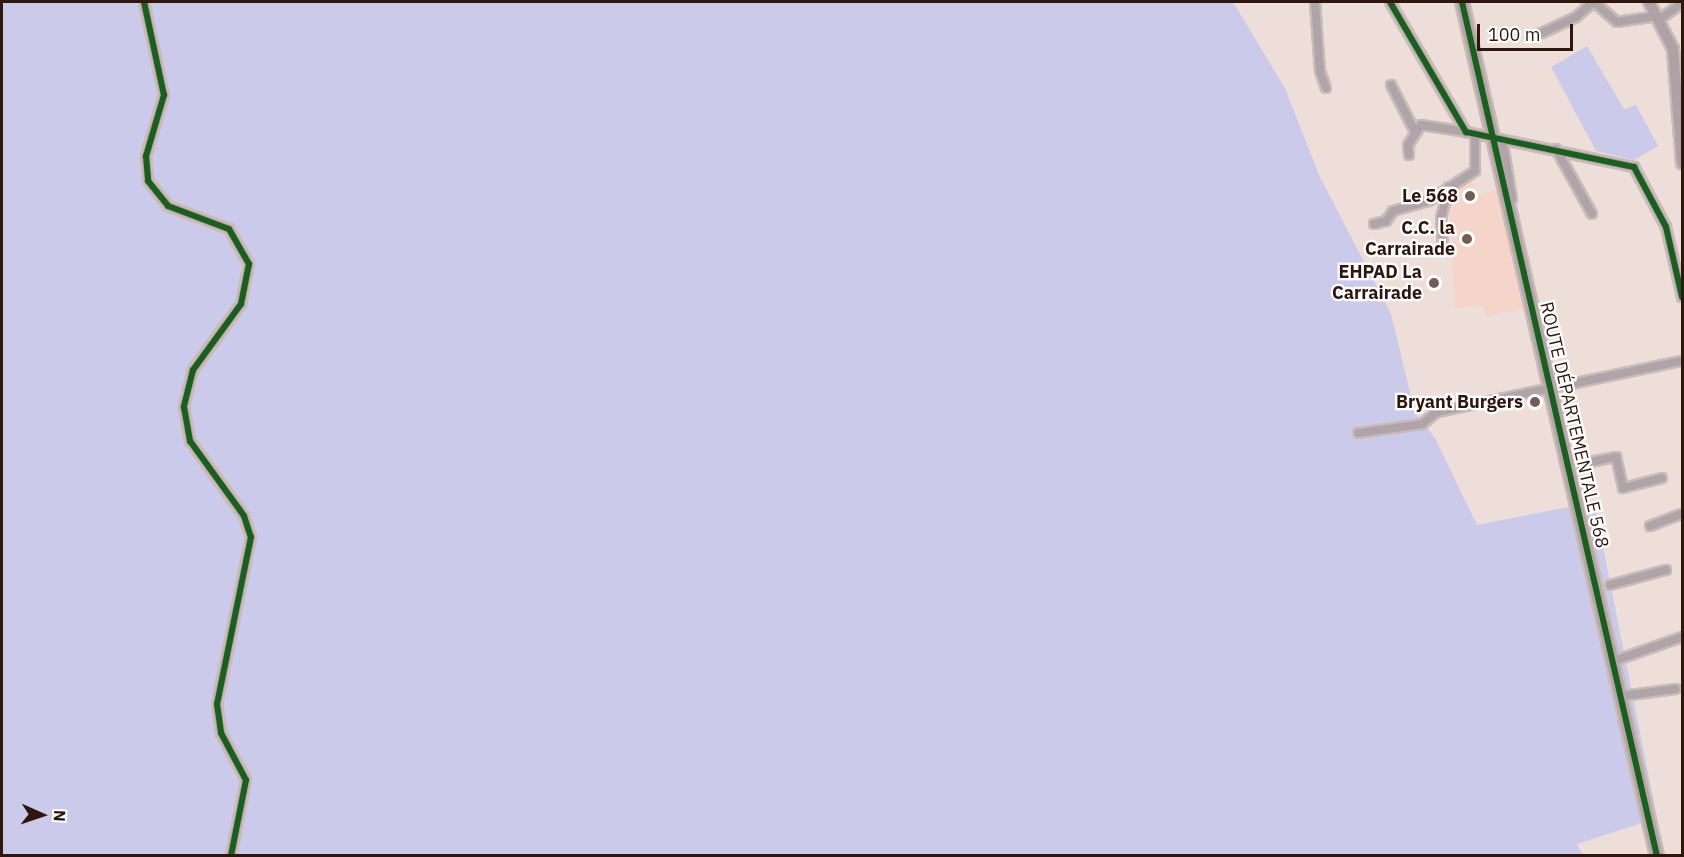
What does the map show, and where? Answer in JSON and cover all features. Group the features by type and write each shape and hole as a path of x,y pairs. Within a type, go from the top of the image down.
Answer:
{"main road":[{"name":"ROUTE DÉPARTEMENTALE 568","path":"1462,2 1517,245 1554,386 1658,855"}],"street":[{"path":"144,2 164,96 146,156 150,186 168,206 229,229 249,264 241,304 193,370 184,407 190,441 244,516 251,537 217,704 221,733 246,780 231,855"},
{"path":"1315,2 1320,71 1326,88"},
{"path":"1390,2 1466,132"},
{"path":"1542,33 1576,17 1593,2 1617,22 1659,18 1683,3"},
{"path":"1648,2 1659,18 1673,49 1682,158"},
{"path":"1391,85 1415,132"},
{"path":"1409,155 1415,132 1426,124 1556,148 1634,167 1666,227 1683,297"},
{"path":"1374,224 1386,221 1393,211 1430,201 1450,182 1475,171 1475,134"},
{"path":"1556,148 1592,214"},
{"path":"1443,247 1441,218 1450,182"},
{"path":"1358,434 1422,424 1437,412 1683,361"},
{"path":"1580,464 1616,457 1623,488 1662,478"},
{"path":"1650,526 1683,514"},
{"path":"1610,585 1665,570"},
{"path":"1614,661 1683,637"},
{"path":"1622,696 1676,689"}],"shaded area":[{"path":"2,2 1233,2 1285,88 1319,175 1391,314 1415,413 1435,438 1477,525 1594,502 1657,818 1577,844 1583,856 2,856"},
{"path":"1587,46 1624,109 1636,105 1658,146 1634,160 1596,151 1551,67"},
{"path":"1471,174 1476,195 1497,190 1525,308 1486,317 1483,306 1455,308 1449,200 1453,185"}],"waterway":[{"path":"1586,572 1591,596"},
{"path":"1592,603 1598,628"},
{"path":"1600,638 1603,651"},
{"path":"1608,672 1610,684"},
{"path":"1618,719 1647,842"},
{"path":"1649,849 1650,856"}],"cycle path":[{"path":"144,2 164,95 146,156 148,181 168,206 229,229 249,264 241,304 193,370 184,407 190,441 244,516 251,537 217,704 221,733 246,780 231,856"},
{"path":"1390,2 1466,132 1634,167 1666,227 1682,297"},
{"path":"1462,2 1657,856"}],"place":[{"name":"Le 568","path":"1470,196"},
{"name":"C.C. la Carrairade","path":"1467,239"},
{"name":"EHPAD La Carrairade","path":"1434,283"},
{"name":"Bryant Burgers","path":"1535,402"}]}
